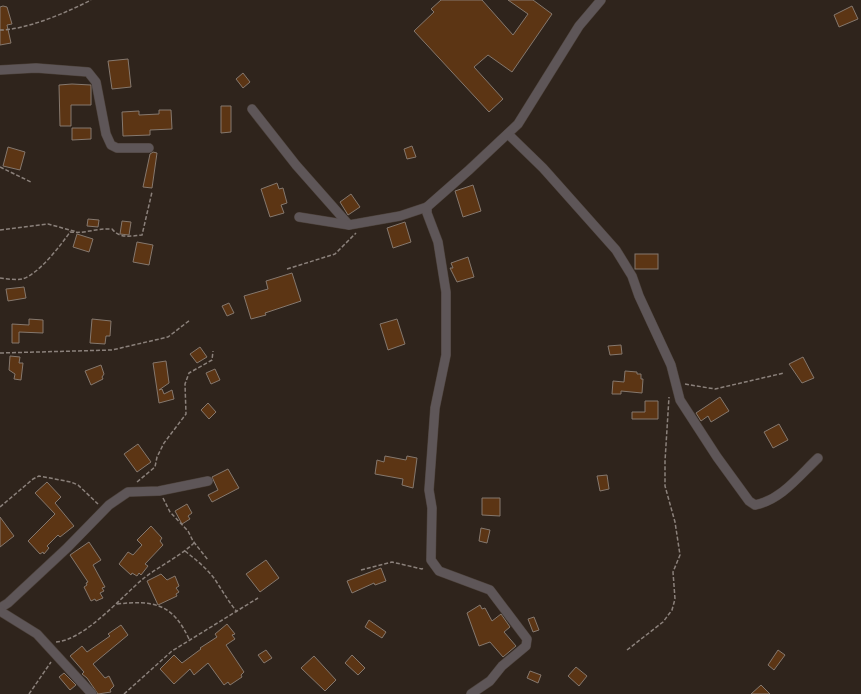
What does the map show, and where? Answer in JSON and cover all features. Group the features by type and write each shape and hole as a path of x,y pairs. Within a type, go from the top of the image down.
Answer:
{"street":[{"path":"299,217 349,225 400,216 427,207 518,124 579,26 601,0"},
{"path":"0,70 36,68 88,72 96,82 106,134 110,145 117,148 148,148"},
{"path":"252,109 296,165 349,225"},
{"path":"508,134 544,168 616,250 632,276 642,303 671,365 680,400 749,501 754,504 764,503 780,494 818,458"},
{"path":"427,207 427,213 438,242 446,292 446,355 433,424 429,490 432,508 432,560 439,570 490,590 527,639 526,646 502,666 490,681 471,694"},
{"path":"0,608 8,603 67,548 109,505 128,492 159,491 208,481"},
{"path":"0,611 37,634 57,654 92,694"}],"path":[{"path":"0,30 18,27 67,12 91,0"},
{"path":"0,166 31,182"},
{"path":"0,278 23,279 32,274 56,250 70,232 82,234 99,228 112,229 116,235 123,237 142,235 152,192"},
{"path":"0,230 48,224 82,234"},
{"path":"287,269 335,254 359,231"},
{"path":"0,353 112,350 168,337 190,320"},
{"path":"128,492 155,467 157,457 164,443 186,414 185,384 189,373 212,360 213,351"},
{"path":"675,382 715,389 784,373"},
{"path":"627,650 663,622 672,610 675,600 673,572 680,555 675,522 665,486 665,461 670,393"},
{"path":"0,507 33,479 39,476 78,485 104,510"},
{"path":"159,491 170,512 188,531 194,543 208,560"},
{"path":"42,639 56,642 66,641 117,604 144,578 185,551 194,543"},
{"path":"185,551 205,568 237,612"},
{"path":"361,570 392,562 422,569 432,560"},
{"path":"124,694 172,651 189,639 237,612 258,598"},
{"path":"117,604 137,602 163,608 176,616 189,639"},
{"path":"29,694 57,654"}],"building":[{"path":"441,0 482,0 513,35 528,14 508,0 533,0 552,14 512,72 488,55 474,67 503,99 489,112 414,31 434,12 431,9"},
{"path":"852,6 858,19 839,27 834,15"},
{"path":"0,7 7,7 12,24 7,25 11,43 0,45"},
{"path":"128,59 131,87 112,89 108,61"},
{"path":"243,73 250,82 243,88 236,79"},
{"path":"59,85 91,85 91,105 71,105 71,126 60,126"},
{"path":"221,106 231,106 231,132 221,133"},
{"path":"159,110 171,110 172,129 150,130 150,135 123,136 122,112 139,111 139,115 159,114"},
{"path":"72,128 91,128 91,139 72,140"},
{"path":"412,146 416,157 407,159 404,149"},
{"path":"8,147 25,152 20,170 3,166"},
{"path":"153,152 157,153 152,188 143,187 150,154"},
{"path":"277,183 279,189 283,188 287,203 281,205 284,213 270,217 261,189"},
{"path":"473,185 481,211 463,217 455,191"},
{"path":"351,194 360,207 348,215 340,202"},
{"path":"88,219 99,220 98,227 87,226"},
{"path":"122,221 131,222 129,235 120,234"},
{"path":"405,222 411,242 393,248 387,228"},
{"path":"77,234 93,239 89,252 73,247"},
{"path":"137,242 153,245 149,265 133,262"},
{"path":"635,254 658,254 658,269 635,269"},
{"path":"468,257 474,277 457,282 450,268 453,268 451,263"},
{"path":"292,273 301,301 265,313 266,315 251,319 244,296 268,289 266,281"},
{"path":"24,287 26,298 8,301 6,289"},
{"path":"229,303 234,313 227,316 222,306"},
{"path":"29,319 43,320 43,333 19,332 19,343 12,343 12,324 29,325"},
{"path":"92,319 111,321 110,336 106,336 105,344 90,343"},
{"path":"397,319 405,344 388,350 380,324"},
{"path":"621,345 622,354 610,355 608,346"},
{"path":"200,347 207,357 197,363 190,354"},
{"path":"10,356 20,357 19,363 23,363 21,380 14,379 15,374 9,370"},
{"path":"803,357 814,378 802,383 789,364"},
{"path":"166,361 169,383 159,390 162,389 164,394 172,390 174,399 159,403 153,363"},
{"path":"101,365 104,374 102,377 103,379 91,385 85,371"},
{"path":"215,369 220,380 211,384 206,373"},
{"path":"625,371 637,372 637,374 641,374 641,379 643,379 642,393 621,391 621,394 612,394 613,381 624,382"},
{"path":"720,397 729,411 711,422 708,416 701,421 696,413"},
{"path":"645,401 658,401 658,419 632,419 632,412 645,412"},
{"path":"208,403 216,412 209,419 201,410"},
{"path":"779,424 788,440 773,448 764,432"},
{"path":"138,444 151,462 137,472 124,454"},
{"path":"385,456 406,460 407,456 417,458 413,488 402,485 403,479 375,474 377,460 384,462"},
{"path":"228,469 239,488 212,502 208,495 218,490 212,477"},
{"path":"607,475 609,489 600,491 597,476"},
{"path":"47,482 61,497 55,503 74,526 60,537 58,535 47,546 49,548 44,554 43,552 40,554 28,541 55,514 35,493"},
{"path":"482,498 500,498 500,516 482,515"},
{"path":"187,504 192,513 188,516 190,519 182,524 175,511"},
{"path":"0,517 14,536 0,547"},
{"path":"151,526 162,538 160,541 163,545 145,564 148,566 141,575 139,573 137,576 132,573 131,575 119,564 128,552 133,555 142,545 137,540"},
{"path":"481,528 490,530 487,543 479,541"},
{"path":"89,542 101,560 93,565 105,587 102,588 104,591 100,593 103,598 96,601 95,599 91,601 84,587 88,582 70,555"},
{"path":"266,560 279,578 260,592 246,574"},
{"path":"381,568 386,581 375,585 374,583 352,593 347,581"},
{"path":"161,574 167,580 175,576 179,586 176,588 179,592 176,594 177,596 158,605 147,581"},
{"path":"480,605 482,609 485,608 492,621 501,614 510,627 504,632 516,646 503,657 490,642 479,646 467,613"},
{"path":"534,617 539,630 533,632 528,619"},
{"path":"369,620 386,632 382,638 365,627"},
{"path":"227,624 235,634 232,635 235,639 226,645 244,672 241,675 242,677 230,685 228,682 224,685 208,663 194,675 190,669 174,684 160,669 174,655 182,663 201,649 200,648 217,637 215,634"},
{"path":"121,625 128,635 93,664 105,678 109,676 114,686 110,690 111,692 98,694 87,678 82,674 84,672 70,656 82,646 87,652 110,636 108,634"},
{"path":"266,650 272,658 264,663 258,655"},
{"path":"778,650 785,655 774,670 768,665"},
{"path":"352,655 365,668 358,675 345,663"},
{"path":"314,656 336,680 325,691 301,668"},
{"path":"576,667 587,676 579,686 568,676"},
{"path":"530,671 541,675 538,683 527,678"},
{"path":"64,673 76,685 70,690 59,677"},
{"path":"761,685 770,694 751,694"}]}
